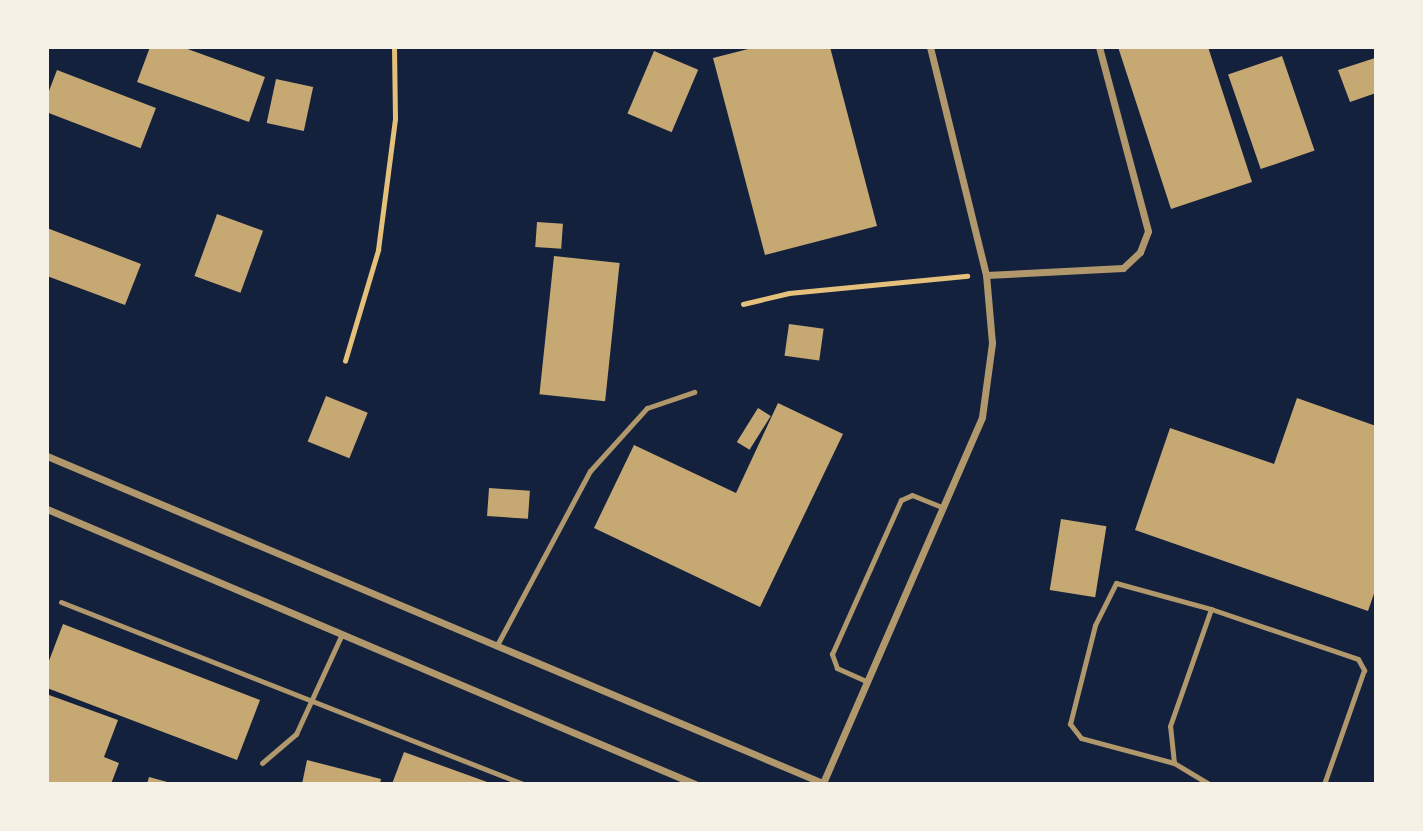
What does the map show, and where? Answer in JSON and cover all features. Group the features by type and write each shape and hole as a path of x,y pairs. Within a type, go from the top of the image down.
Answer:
{"street":[{"path":"47,456 824,783 982,417 992,343 986,275 930,47"},
{"path":"986,275 1124,268 1140,252 1148,232 1098,47"},
{"path":"47,509 695,784"}],"lane":[{"path":"497,645 524,586 590,471 647,408 694,392"},
{"path":"866,681 836,668 832,654 901,500 912,495 942,507"},
{"path":"1209,784 1174,763 1071,732 1076,696 1095,625 1116,583 1211,609 1358,659 1364,670 1324,784"},
{"path":"61,602 524,784"},
{"path":"1174,763 1170,726 1211,609"},
{"path":"262,763 296,734 342,634"}],"path":[{"path":"345,361 378,250 395,119 394,47"},
{"path":"743,304 789,293 986,275"}],"building":[{"path":"150,47 182,47 265,77 249,122 137,82"},
{"path":"756,47 830,47 877,226 765,255 713,58"},
{"path":"1118,47 1208,47 1252,182 1171,209"},
{"path":"654,51 698,70 672,132 627,114"},
{"path":"1282,56 1315,151 1261,169 1228,75"},
{"path":"1375,58 1376,93 1350,102 1338,70"},
{"path":"57,70 156,108 141,148 47,112 47,96"},
{"path":"276,79 313,87 304,131 267,123"},
{"path":"217,214 263,231 240,293 194,276"},
{"path":"537,222 563,224 561,249 535,247"},
{"path":"47,228 141,264 125,305 47,276"},
{"path":"554,256 620,263 605,401 539,394"},
{"path":"789,324 824,329 819,361 785,356"},
{"path":"326,396 368,413 349,458 308,441"},
{"path":"1297,398 1376,426 1376,588 1368,611 1135,530 1170,428 1274,464"},
{"path":"778,403 843,434 760,607 594,528 634,445 736,493"},
{"path":"758,408 771,416 750,450 737,442"},
{"path":"489,488 530,491 528,519 487,516"},
{"path":"1061,519 1106,526 1095,597 1050,590"},
{"path":"63,624 260,700 237,760 47,688 47,666"},
{"path":"49,695 118,720 104,757 119,763 111,784 47,784"},
{"path":"404,752 490,783 490,784 392,784"},
{"path":"307,760 381,779 380,784 302,784"},
{"path":"149,777 171,783 171,784 147,784"}]}
